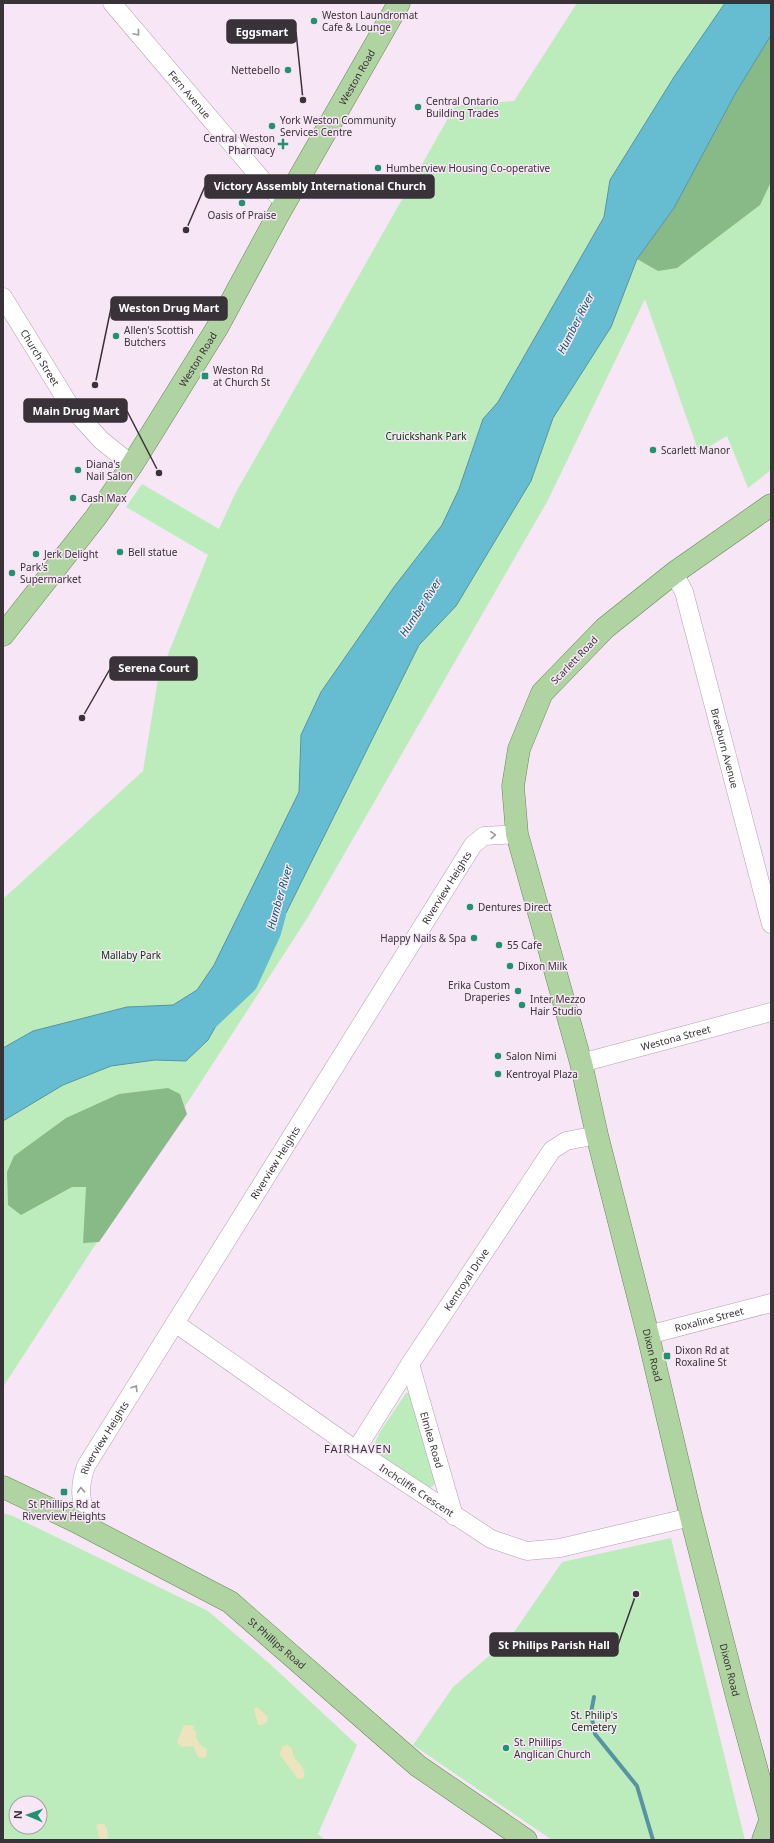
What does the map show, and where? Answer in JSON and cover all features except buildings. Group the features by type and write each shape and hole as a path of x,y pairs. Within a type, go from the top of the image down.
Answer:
{"main road":[{"name":"Weston Road","path":"3,635 96,517 132,465 217,328 286,202 399,3"},
{"name":"Scarlett Road","path":"532,891 517,834 513,786 519,749 542,693 605,628 674,573 771,505"},
{"name":"Dixon Road","path":"532,891 581,1063 597,1135 648,1335 691,1517 768,1828"},
{"name":"St Phillips Road","path":"3,1487 89,1528 230,1602 418,1766 526,1840"}],"street":[{"name":"Fern Avenue","path":"112,3 270,189 286,202"},
{"name":"Church Street","path":"3,297 70,406 101,440 132,465"},
{"name":"Braeburn Avenue","path":"674,573 684,592 771,924"},
{"name":"Riverview Heights","path":"89,1528 80,1493 81,1482 86,1466 473,844 484,836 517,834"},
{"name":"Westona Street","path":"581,1063 771,1012"},
{"name":"Kentroyal Drive","path":"356,1450 410,1364 552,1150 566,1141 597,1135"},
{"name":"Roxaline Street","path":"648,1335 771,1303"},
{"name":"Inchcliffe Crescent","path":"175,1323 356,1450 491,1539 527,1551 560,1548 691,1517"},
{"name":"Elmlea Road","path":"410,1364 454,1516"}],"green space":[{"name":"Cruickshank Park","path":"577,3 771,3 771,470 748,488 727,436 699,453 645,299 548,500 308,917 3,1387 3,899 143,771 158,679 208,555 126,507 142,484 219,529 235,494 455,106 514,101"},
{"path":"771,35 771,182 760,205 677,268 658,271 637,259 674,208 735,94"},
{"path":"168,1088 180,1094 187,1114 99,1242 83,1243 86,1187 72,1187 21,1215 8,1205 7,1172 14,1156 66,1118 119,1094"},
{"path":"406,1393 410,1393 435,1481 434,1485 430,1488 424,1488 376,1452 375,1442 380,1432"},
{"path":"3,1513 13,1516 208,1611 269,1663 357,1745 318,1834 325,1840 3,1840"},
{"name":"St. Philip's Cemetery","path":"671,1538 745,1840 552,1840 413,1745 453,1687 510,1638 562,1562"}],"sand":[{"path":"257,1707 268,1717 267,1722 262,1725 258,1725 254,1709"},
{"path":"184,1725 195,1726 193,1729 196,1731 197,1740 207,1749 207,1755 205,1758 198,1757 193,1746 181,1747 177,1742"},
{"path":"286,1744 291,1747 295,1759 303,1768 304,1778 298,1779 280,1755 283,1745 286,1747"},
{"path":"98,1824 104,1824 107,1828 108,1838 100,1839 96,1826"}],"water":[{"path":"725,3 771,3 771,35 735,94 674,208 637,259 611,327 553,418 531,481 456,606 419,645 282,921 257,953 208,1040 186,1061 155,1060 111,1066 63,1085 3,1121 3,1048 33,1031 127,1007 173,1005 197,990 214,965 299,792 301,735 321,692 394,587 442,525 459,489 483,419 498,402 604,217 610,180 674,77"}],"waterway":[{"name":"Humber River","path":"209,1017 246,982 269,932 274,914"},
{"path":"594,1697 591,1713 595,1734 637,1786 653,1840"}],"place":[{"name":"Weston Laundromat Cafe & Lounge","path":"314,21"},
{"name":"Nettebello","path":"288,70"},
{"name":"Eggsmart","path":"303,100"},
{"name":"Central Ontario Building Trades","path":"418,107"},
{"name":"York Weston Community Services Centre","path":"272,126"},
{"name":"Central Weston Pharmacy","path":"283,144"},
{"name":"Humberview Housing Co-operative","path":"378,168"},
{"name":"Oasis of Praise","path":"242,203"},
{"name":"Victory Assembly International Church","path":"186,230"},
{"name":"Allen's Scottish Butchers","path":"116,336"},
{"name":"Weston Rd at Church St","path":"205,376"},
{"name":"Weston Drug Mart","path":"95,385"},
{"name":"Scarlett Manor","path":"653,450"},
{"name":"Diana's Nail Salon","path":"78,470"},
{"name":"Main Drug Mart","path":"159,473"},
{"name":"Cash Max","path":"73,498"},
{"name":"Bell statue","path":"120,552"},
{"name":"Jerk Delight","path":"36,554"},
{"name":"Park's Supermarket","path":"12,573"},
{"name":"Serena Court","path":"82,718"},
{"name":"Dentures Direct","path":"470,907"},
{"name":"Happy Nails & Spa","path":"474,938"},
{"name":"55 Cafe","path":"499,945"},
{"name":"Dixon Milk","path":"510,966"},
{"name":"Erika Custom Draperies","path":"518,991"},
{"name":"Inter Mezzo Hair Studio","path":"522,1005"},
{"name":"Salon Nimi","path":"498,1056"},
{"name":"Kentroyal Plaza","path":"498,1074"},
{"name":"Dixon Rd at Roxaline St","path":"667,1356"},
{"name":"St Phillips Rd at Riverview Heights","path":"64,1492"},
{"name":"St Philips Parish Hall","path":"636,1594"},
{"name":"St. Phillips Anglican Church","path":"506,1748"}],"district":[{"name":"FAIRHAVEN","path":"358,1448"}],"park label":[{"name":"Mallaby Park","path":"131,955"}]}
